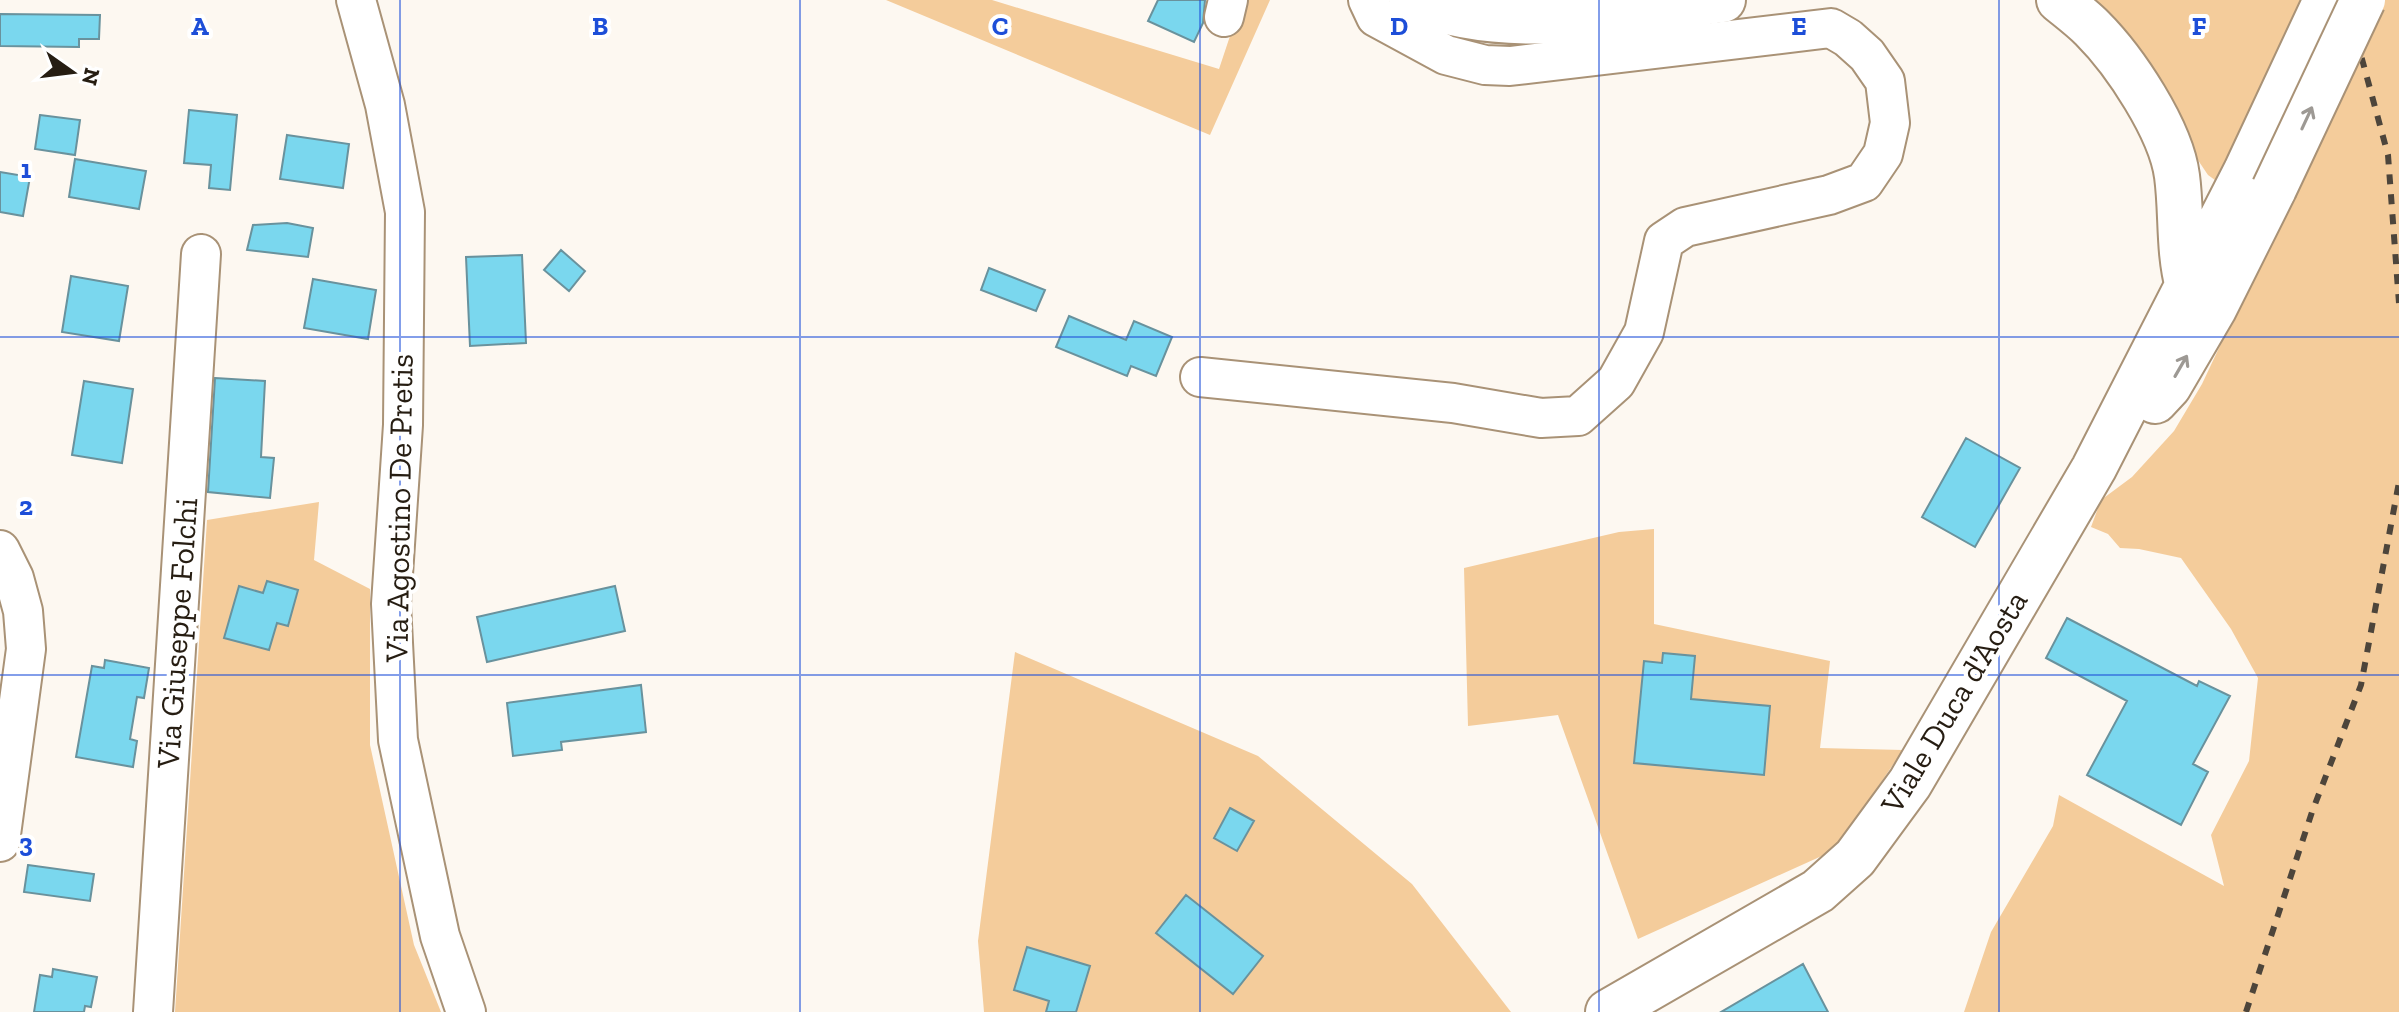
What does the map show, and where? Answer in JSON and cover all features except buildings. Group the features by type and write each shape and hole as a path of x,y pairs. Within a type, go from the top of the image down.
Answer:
{"main road":[{"path":"1411,0 1430,8 1482,18 1537,23 1723,0"},
{"path":"2059,0 2092,28 2140,89 2162,132 2176,171 2182,213 2183,268 2188,287"},
{"path":"2094,468 2169,386 2214,309 2326,0"},
{"path":"2260,180 2363,0"},
{"name":"Viale Duca d'Aosta","path":"1608,1012 1818,891 1855,858 1910,783 2094,468 2188,287 2260,180"}],"street":[{"name":"Via Agostino De Pretis","path":"356,0 385,105 405,212 403,425 391,604 398,740 440,936 466,1012"},
{"path":"1200,377 1438,401 1541,418 1578,416 1616,382 1644,332 1664,241 1685,227 1829,195 1864,182 1883,154 1890,123 1885,81 1867,55 1831,28 1510,66 1485,65 1446,55 1376,17 1368,0"},
{"name":"Via Giuseppe Folchi","path":"153,1012 201,254"},
{"path":"0,550 14,578 23,611 26,649 0,842"}],"shaded area":[{"path":"886,0 992,0 1219,69 1242,0 1270,0 1210,135"},
{"path":"2090,0 2399,0 2399,1012 1964,1012 1991,932 2053,826 2059,795 2224,886 2211,835 2249,761 2258,678 2231,629 2181,558 2120,548 2108,534 2091,527 2101,500 2132,477 2174,431 2202,384 2242,299 2244,201 2208,175"},
{"path":"319,502 314,560 370,589 370,745 414,945 441,1012 175,1012 207,520"},
{"path":"1654,529 1654,624 1830,661 1820,748 1903,750 1835,850 1638,939 1558,715 1468,726 1464,568 1619,532"},
{"path":"1015,652 1258,756 1412,884 1511,1012 984,1012 978,941"}],"railway":[{"path":"2346,0 2388,155 2399,303"},
{"path":"2246,1012 2312,812 2361,685 2399,482"}]}
